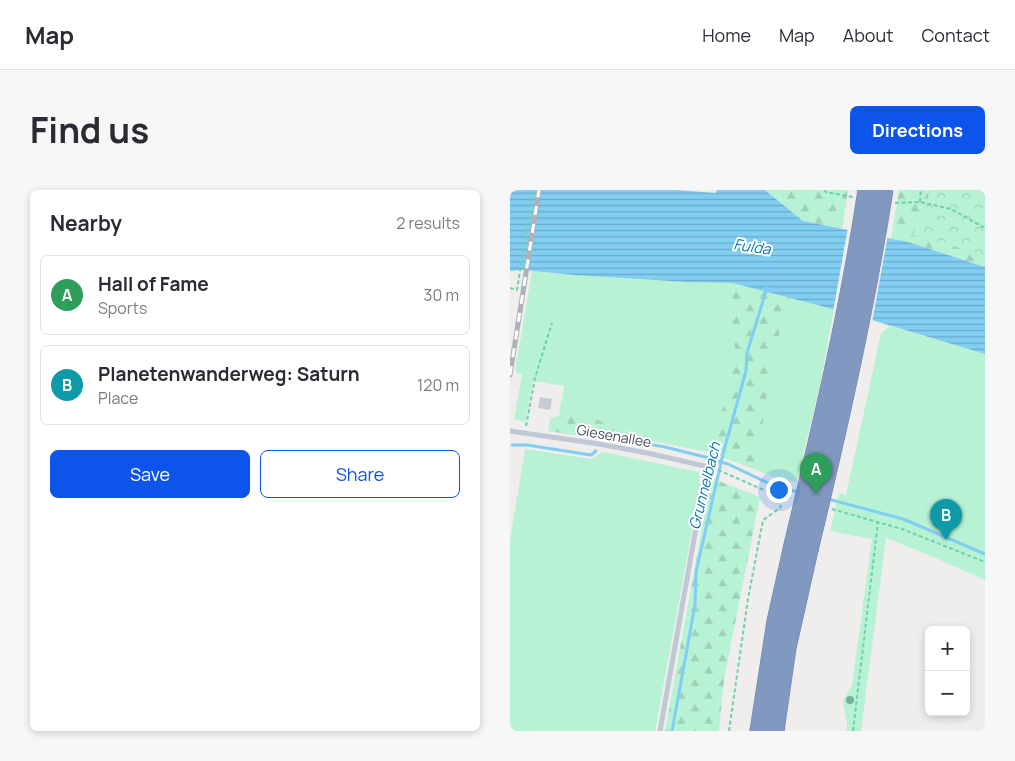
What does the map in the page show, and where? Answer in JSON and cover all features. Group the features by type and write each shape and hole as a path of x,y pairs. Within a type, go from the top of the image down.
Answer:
{"highway":[{"path":"775,731 801,547 867,190"},
{"path":"758,731 776,621 840,419 884,190"}],"lane":[{"name":"Giesenallee","path":"510,430 599,444 713,468"},
{"path":"660,731 707,466"}],"path":[{"path":"510,288 518,290 533,190"},
{"path":"921,190 920,202 950,210 984,227"},
{"path":"525,433 535,378 552,323"},
{"path":"721,471 764,490 791,499"},
{"path":"729,731 748,599 763,520 780,508 784,496"},
{"path":"832,510 902,529 985,562"},
{"path":"853,731 878,522"}],"green space":[{"path":"765,190 848,190 842,229 803,221"},
{"path":"899,190 985,190 985,267 908,242 891,239"},
{"path":"929,190 985,190 985,255 912,235 924,214"},
{"path":"532,271 632,279 733,283 730,322 736,352 712,453 627,436 621,424 559,414 564,386 533,381 525,422 514,419 522,375 515,371"},
{"path":"733,283 794,299 774,346 756,470 712,453 736,352 730,322"},
{"path":"794,299 834,309 821,380 797,482 784,481 756,470 774,345"},
{"path":"890,326 985,354 985,580 886,538 861,731 847,731 843,701 852,685 872,539 830,531 839,493 846,495 881,333"},
{"path":"563,414 621,424 627,436 605,440 548,431 550,419"},
{"path":"525,449 591,459 603,452 699,472 700,487 655,731 510,731 510,541"},
{"path":"711,478 760,497 724,680 719,731 665,731"}],"water":[{"name":"Fulda","path":"510,190 676,190 716,193 717,190 765,190 803,221 908,242 985,267 985,354 855,315 733,283 687,282 523,270 510,271"}],"pier":[{"path":"848,227 888,235 872,323 833,312"}],"building":[{"path":"540,397 552,399 550,410 538,408"}],"waterway":[{"name":"Grunnelbach","path":"672,731 695,605 696,572 723,454 746,371 747,353 767,288"},
{"path":"625,440 665,447 709,458"},
{"path":"512,445 527,445 591,455 596,451"},
{"path":"717,461 728,464 768,483 800,493"},
{"path":"828,499 903,519 985,554"}],"railway":[{"path":"510,375 539,190"}],"place":[{"name":"Hall of Fame","path":"816,494"},
{"name":"Planetenwanderweg: Saturn","path":"946,540"}]}
